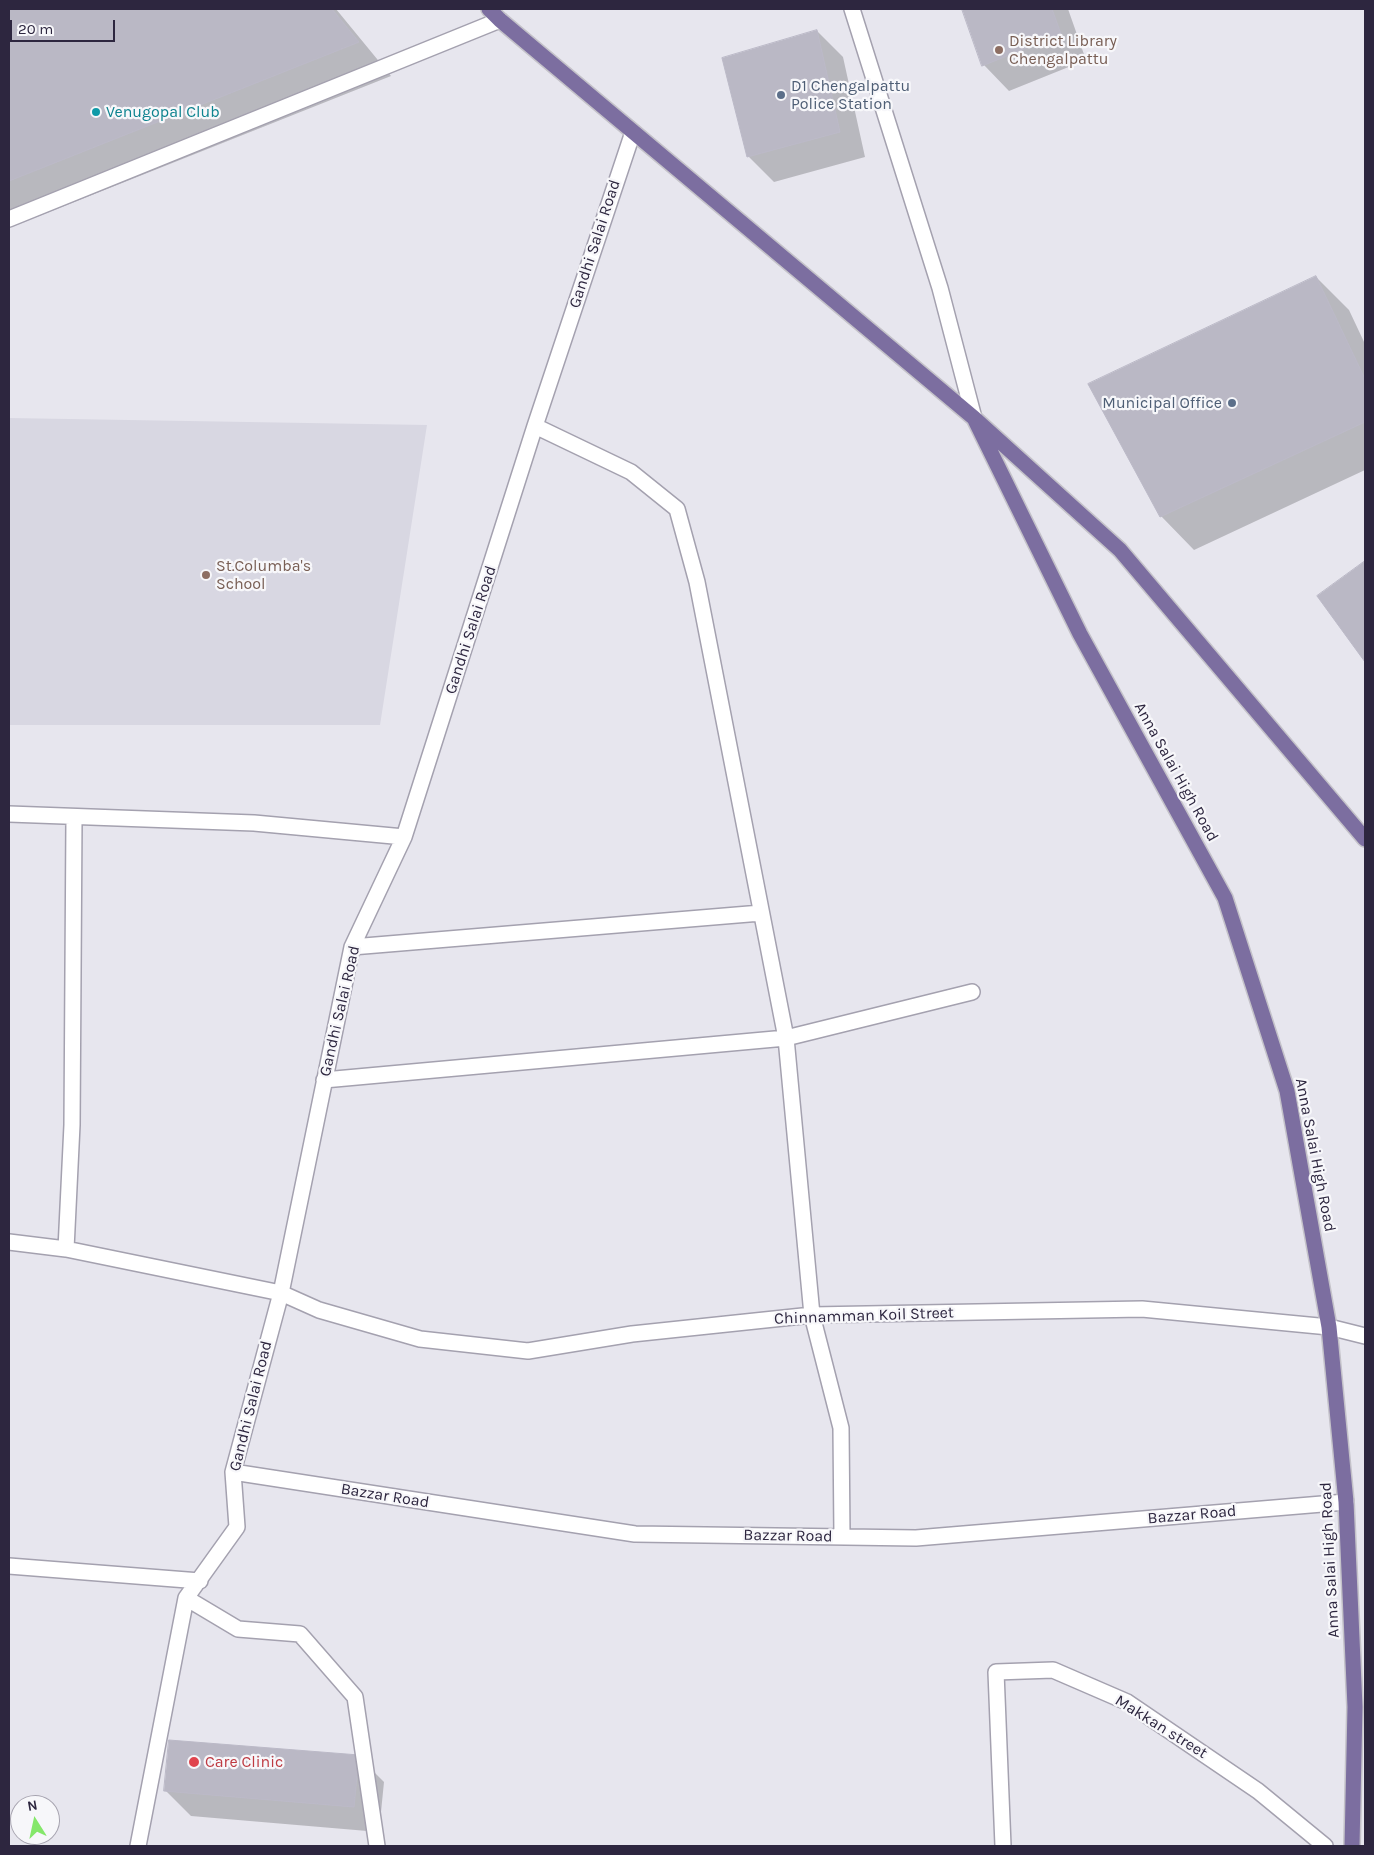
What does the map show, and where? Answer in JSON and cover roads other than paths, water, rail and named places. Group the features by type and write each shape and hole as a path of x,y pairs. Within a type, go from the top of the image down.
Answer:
{"main road":[{"path":"489,9 974,418 1120,550 1365,839"},
{"name":"Anna Salai High Road","path":"974,418 1080,634 1225,898 1287,1090 1329,1327 1346,1502 1355,1707 1352,1846"}],"street":[{"path":"852,9 940,288 974,418"},
{"path":"9,219 500,20"},
{"name":"Gandhi Salai Road","path":"138,1846 186,1598 237,1527 232,1472 281,1293 352,947 404,837 535,426 633,132"},
{"path":"535,426 631,472 677,509 699,592 760,913 786,1038 812,1315 841,1428 842,1537"},
{"path":"9,814 74,818 254,823 404,837"},
{"path":"66,1249 72,1125 74,818"},
{"path":"352,947 760,913"},
{"path":"324,1080 786,1038 972,992"},
{"name":"Chinnamman Koil Street","path":"9,1242 66,1249 281,1293 319,1310 420,1339 528,1351 632,1334 812,1315 1142,1309 1329,1327 1365,1336"},
{"name":"Bazzar Road","path":"232,1472 635,1534 916,1538 1346,1502"},
{"path":"9,1566 200,1581"},
{"path":"186,1598 238,1629 300,1634 355,1697 377,1846"},
{"name":"Makkan street","path":"1003,1846 996,1672 1053,1670 1127,1702 1258,1791 1325,1846"}],"place":[{"name":"District Library Chengalpattu","path":"999,50"},
{"name":"D1 Chengalpattu Police Station","path":"781,95"},
{"name":"Venugopal Club","path":"96,112"},
{"name":"Municipal Office","path":"1232,403"},
{"name":"St.Columba's School","path":"206,575"},
{"name":"Care Clinic","path":"194,1762"}]}
